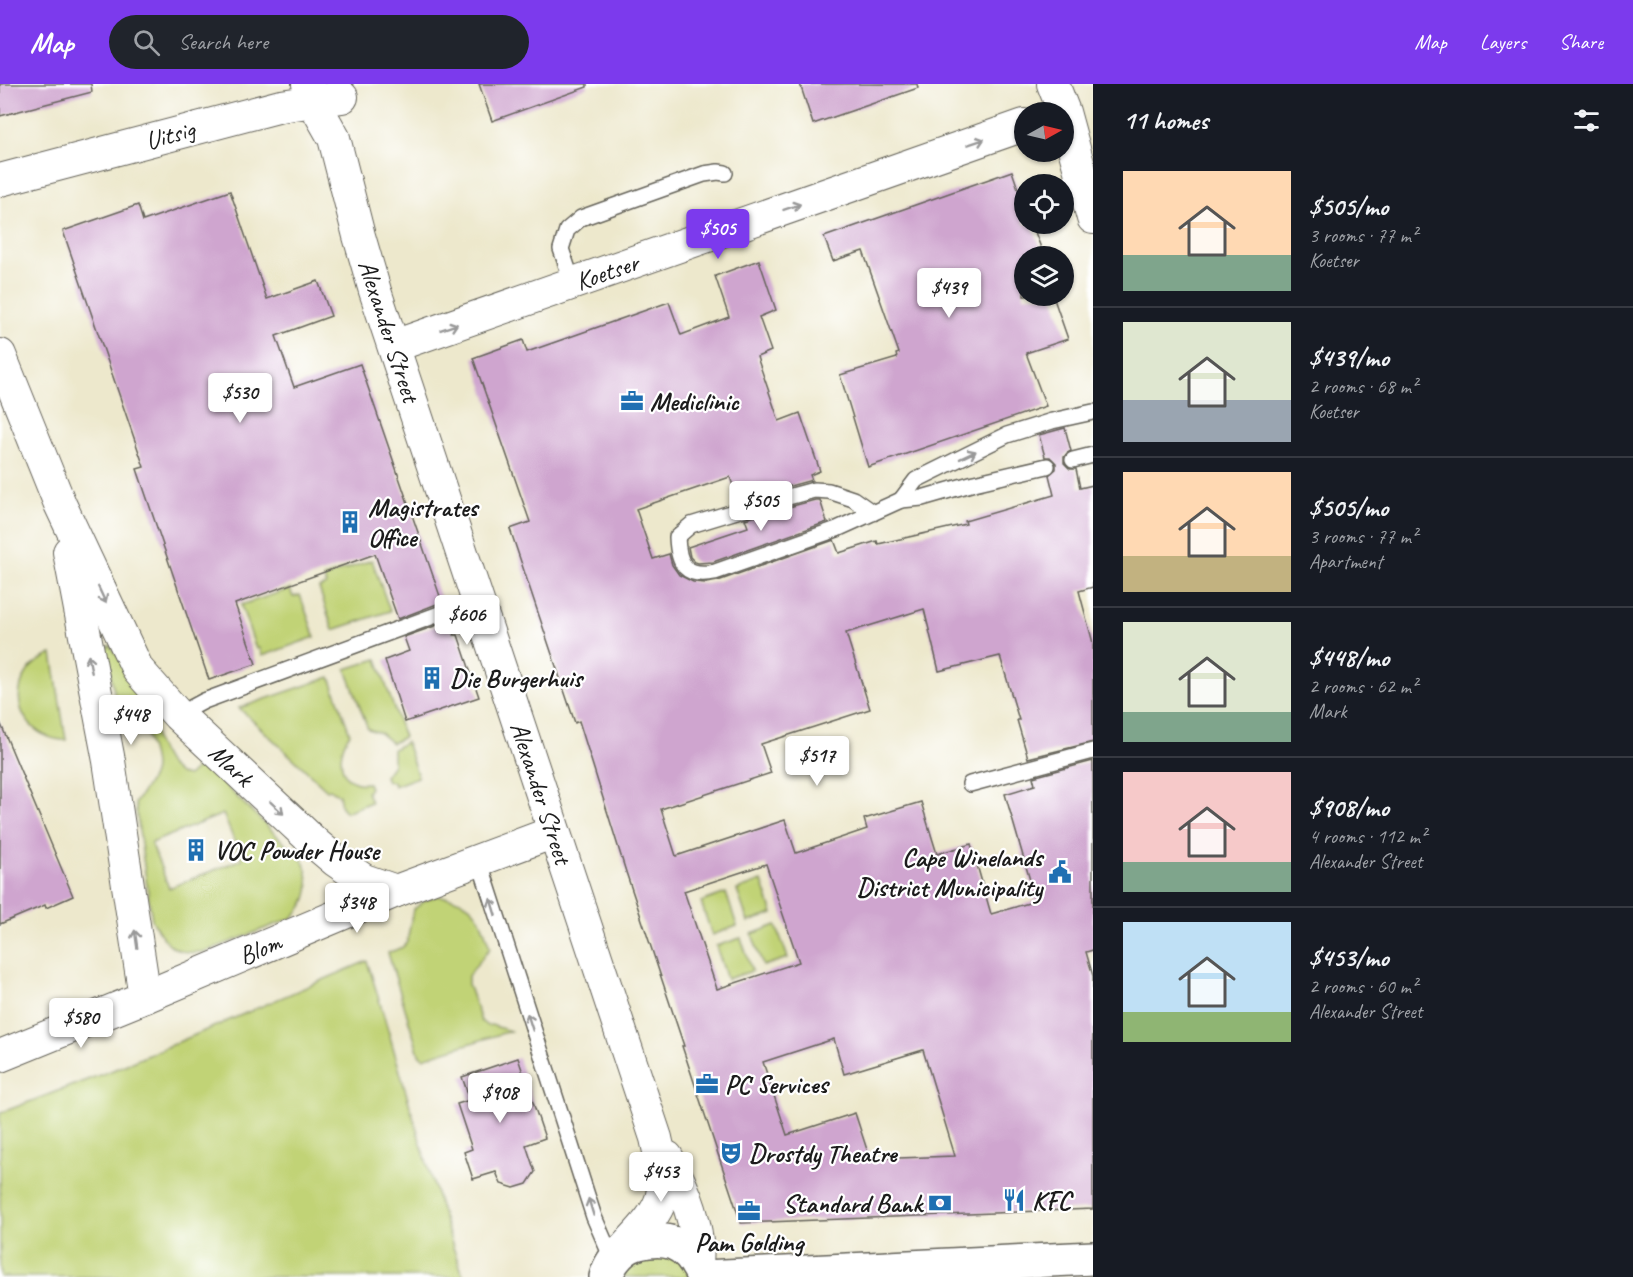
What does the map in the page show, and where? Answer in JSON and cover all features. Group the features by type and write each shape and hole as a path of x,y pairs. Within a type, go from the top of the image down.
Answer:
{"street":[{"name":"Alexander Street","path":"326,92 334,138 375,291 656,1138 662,1171 661,1199 652,1214 608,1266"},
{"name":"Uitsig","path":"0,180 326,92"},
{"name":"Koetser","path":"394,346 1014,129"},
{"path":"1074,154 1093,218"},
{"name":"Mark","path":"0,356 60,504 138,670 178,715 336,861 364,880 396,891"},
{"name":"Mark","path":"60,504 109,761 145,997"},
{"name":"Blom","path":"0,1056 396,891 554,832"},
{"name":"Alexander Street","path":"656,1138 677,1174 693,1219 699,1246 701,1272"},
{"path":"608,1266 643,1242 658,1241 673,1243 687,1251 701,1272 1093,1258"}],"lane":[{"path":"573,284 561,249 567,230 581,218 704,174 724,173"},
{"path":"901,500 916,480 1007,435 1052,421 1093,412"},
{"path":"1073,460 1093,455"},
{"path":"873,513 841,495 814,490 691,525 677,537 677,550 681,562 692,573 702,575 837,529 873,513 901,500 922,498 1047,466"},
{"path":"178,715 204,701 477,600"},
{"path":"970,784 1093,751"},
{"path":"478,860 608,1266"}],"green space":[{"path":"372,560 390,611 333,630 319,588 326,585 324,577"},
{"path":"290,589 293,597 300,595 315,637 262,656 259,648 256,649 241,605"},
{"path":"110,645 159,716 155,730 156,740 169,765 179,774 188,776 202,763 303,861 308,877 308,892 303,905 292,918 207,951 180,950 173,947 162,936 152,920 135,803 154,770 153,756 146,733 152,726 135,699 118,712 106,649","holes":["223,814 242,859 169,888 151,843"]},
{"path":"52,654 66,740 42,734 33,727 21,709 19,697 28,670"},
{"path":"377,659 404,737 392,743 380,733 368,729 346,669"},
{"path":"330,677 350,734 342,750 342,767 350,780 368,783 370,788 367,792 371,802 346,812 341,807 339,795 330,789 327,790 239,708"},
{"path":"406,742 418,777 394,786 393,782 387,781 385,776 393,765 393,749"},
{"path":"762,881 773,914 748,922 737,890"},
{"path":"726,893 737,926 712,935 701,902"},
{"path":"436,896 460,901 474,910 479,917 490,948 468,976 468,984 481,1021 487,1026 491,1025 510,1031 423,1058 419,1054 388,953 403,947 407,942 413,910 424,901"},
{"path":"776,925 788,958 763,966 752,934"},
{"path":"741,938 752,971 727,979 716,946"},
{"path":"367,961 444,1221 464,1277 0,1277 0,1113 113,1070"},
{"path":"643,1255 679,1256 695,1277 615,1277"}],"building":[{"path":"0,84 91,84 92,92 0,116"},
{"path":"479,84 587,84 587,87 492,121"},
{"path":"800,84 917,84 918,88 813,124"},
{"path":"1012,171 1014,177 1014,234 1036,234 1040,246 1014,246 1014,306 1056,306 1068,339 1026,353 1046,406 868,467 840,375 897,358 896,354 899,353 863,251 833,261 824,237"},
{"path":"230,191 267,299 318,281 331,316 276,336 294,387 360,364 442,602 398,619 375,554 235,604 256,664 209,680 137,469 144,467 63,231 138,205 143,221"},
{"path":"759,260 776,310 759,317 771,351 757,357 779,421 800,413 820,471 810,475 812,480 738,500 730,477 636,509 653,559 669,554 672,565 679,575 693,582 718,581 834,540 839,553 877,541 878,544 966,524 965,521 1054,495 1049,475 1056,469 1056,463 1050,457 1045,457 1039,435 1065,428 1071,451 1064,457 1064,463 1070,469 1076,469 1080,488 1093,485 1093,587 1079,591 1093,643 1093,742 1028,758 1000,656 939,671 924,609 846,633 870,709 761,744 771,773 661,809 676,856 785,820 796,853 867,829 864,819 921,802 937,854 971,844 991,914 1036,901 1005,794 1035,785 1033,777 1093,761 1093,950 1086,952 1093,976 1093,1209 741,1223 579,721 575,723 510,529 530,522 473,358 523,340 527,352 669,302 681,335 729,317 715,276","holes":["766,864 799,962 717,989 684,891","834,1039 844,1074 923,1050 955,1156 870,1159 855,1113 787,1135 763,1062"]},
{"path":"820,500 827,522 713,562 698,563 690,557 688,547 748,527 745,519"},
{"name":"Die Burgerhuis","path":"449,621 454,635 458,635 479,697 405,722 385,660 409,651 404,637"},
{"path":"0,722 73,896 0,924"},
{"path":"518,1058 545,1138 526,1145 535,1172 527,1184 514,1188 501,1184 496,1172 473,1179 464,1152 472,1149 457,1104 470,1100 462,1077"}],"place":[{"name":"Mediclinic","path":"632,401"},
{"name":"Magistrates Office","path":"350,522"},
{"name":"Die Burgerhuis","path":"432,678"},
{"name":"VOC Powder House","path":"196,850"},
{"name":"Cape Winelands District Municipality","path":"1060,872"},
{"name":"PC Services","path":"707,1084"},
{"name":"Drostdy Theatre","path":"731,1153"},
{"name":"KFC","path":"1014,1200"},
{"name":"Standard Bank","path":"940,1203"},
{"name":"Pam Golding","path":"749,1211"}]}
